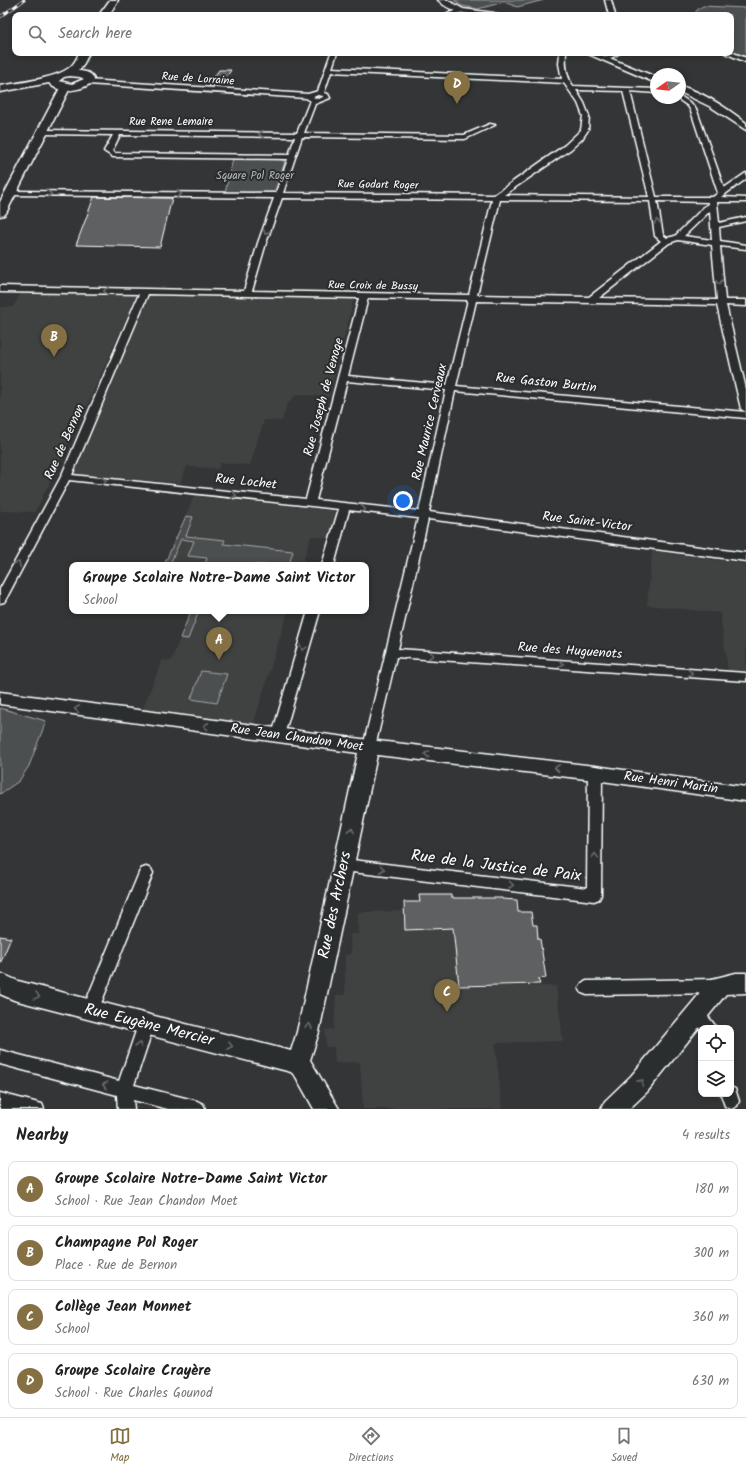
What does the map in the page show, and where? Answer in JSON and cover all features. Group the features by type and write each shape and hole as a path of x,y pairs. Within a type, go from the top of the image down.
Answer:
{"main road":[{"path":"106,12 114,0"},
{"path":"0,89 40,82 78,85 82,74 84,56"},
{"path":"1,210 43,132 59,83 65,74 82,74"},
{"name":"Rue Jean Chandon Moet","path":"0,698 369,747 595,773"},
{"name":"Rue des Archers","path":"298,1063 308,1032 344,865 360,781 369,747"},
{"name":"Rue Henri Martin","path":"595,773 746,794"},
{"path":"613,1109 703,1021 720,986 746,982"},
{"name":"Rue Eugène Mercier","path":"0,983 14,990 298,1063"},
{"path":"298,1063 304,1069 328,1109"}],"street":[{"path":"442,0 461,11"},
{"path":"608,0 611,12"},
{"path":"457,12 469,12"},
{"path":"734,55 746,60"},
{"path":"321,93 333,56"},
{"path":"497,197 568,147 582,134 586,116 581,103 566,81 562,64 563,56"},
{"path":"605,56 618,64 650,77"},
{"path":"328,70 566,81"},
{"name":"Rue de Lorraine","path":"82,74 309,96"},
{"path":"570,88 650,91"},
{"path":"626,89 653,199 659,236 666,241"},
{"path":"686,92 706,100 735,118 746,127"},
{"path":"247,294 279,195 312,103 327,98 327,96 321,93 315,93 309,96 312,100 317,101"},
{"path":"686,102 694,111 722,192"},
{"name":"Rue Rene Lemaire","path":"43,132 465,136 492,125"},
{"path":"118,132 108,151 113,155 292,157"},
{"path":"678,238 722,192 746,175"},
{"name":"Rue Godart Roger","path":"10,194 497,197 653,199 713,203 746,200"},
{"name":"Rue Maurice Cerveaux","path":"369,747 424,515 451,387 474,298 497,197"},
{"path":"713,203 721,302 746,409"},
{"path":"715,226 746,219"},
{"path":"591,300 666,241 678,238 746,247"},
{"name":"Rue Croix de Bussy","path":"0,289 746,303"},
{"name":"Rue de Bernon","path":"0,599 66,477 145,291"},
{"name":"Rue Joseph de Venoge","path":"310,503 364,297"},
{"name":"Rue Gaston Burtin","path":"343,378 746,416"},
{"name":"Rue Lochet","path":"66,477 424,515"},
{"path":"329,562 345,507"},
{"name":"Rue Saint-Victor","path":"424,515 746,557"},
{"path":"278,735 313,614"},
{"name":"Rue des Huguenots","path":"392,653 746,677"},
{"name":"Rue de la Justice de Paix","path":"344,865 594,895 595,773"},
{"path":"90,1010 146,873"},
{"path":"587,988 720,986"},
{"path":"126,1109 124,1090 146,1025"},
{"path":"0,1057 197,1109"},
{"path":"0,1101 36,1109"}],"shaded area":[{"path":"21,293 136,296 85,410 35,512 0,511 0,307 13,307"},
{"path":"149,296 354,298 329,397 297,394 287,404 282,421 264,420 250,465 220,463 218,469 187,466 180,483 68,474"},
{"path":"194,496 335,511 337,513 330,538 311,536 303,562 165,562"},
{"path":"652,551 746,564 746,671 728,670 720,613 647,605"},
{"path":"190,614 287,614 253,725 142,711 162,660 171,661"},
{"path":"403,911 405,930 453,928 459,986 556,986 563,1041 495,1043 502,1109 363,1109 360,1062 335,1063 334,1047 326,1047 325,1030 334,1029 336,995 345,995 345,955 351,954 350,934 358,934 358,912"}],"green space":[{"path":"454,0 544,0 517,7 504,2 478,9 462,6"},
{"path":"703,6 746,8 746,58 734,53 734,12 696,12"},
{"name":"Square Pol Roger","path":"233,159 280,159 285,162 274,193 225,193"},
{"path":"186,516 193,517 186,536 225,540 223,544 293,551 290,562 206,562 207,558 188,556 194,541 181,539 171,562 165,562"},
{"path":"190,614 198,614 188,639 180,638"},
{"path":"201,671 227,674 217,703 191,699"},
{"path":"0,708 46,721 29,766 19,781 0,794"}],"building":[{"path":"219,70 231,70 221,86 208,85"},
{"path":"94,197 172,198 160,247 76,245"},
{"path":"419,895 451,895 451,898 502,898 517,900 518,912 531,912 533,925 537,925 538,939 540,939 546,978 538,979 540,984 459,986 453,928 405,930 404,902 420,902"},
{"path":"0,936 11,938 0,964"}],"railway":[{"path":"0,17 24,0"}],"place":[{"name":"Groupe Scolaire Crayère","path":"457,104"},
{"name":"Champagne Pol Roger","path":"54,357"},
{"name":"Groupe Scolaire Notre-Dame Saint Victor","path":"219,660"},
{"name":"Collège Jean Monnet","path":"447,1012"}]}
